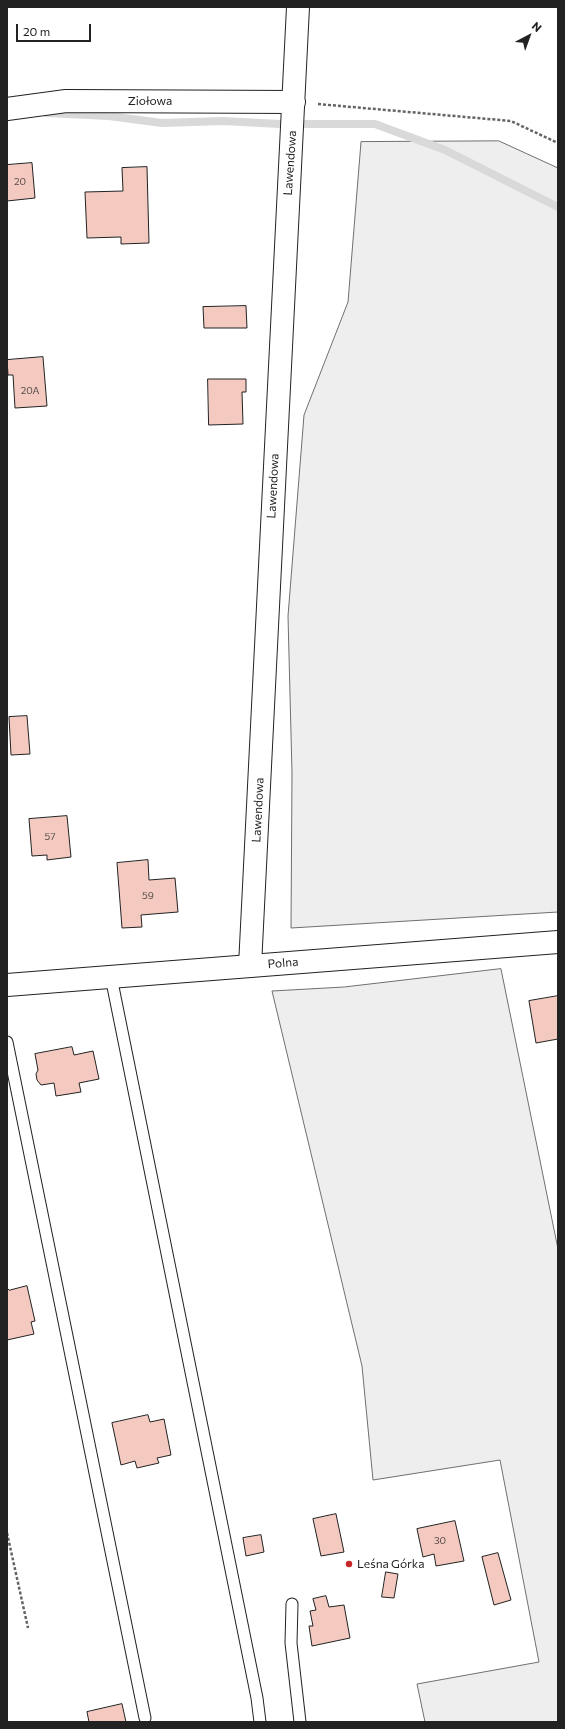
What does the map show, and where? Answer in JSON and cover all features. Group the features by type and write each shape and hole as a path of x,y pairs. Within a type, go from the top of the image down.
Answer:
{"street":[{"name":"Lawendowa","path":"250,966 287,199 294,102 298,7"},
{"name":"Ziołowa","path":"7,108 66,101 294,102"},
{"name":"Polna","path":"7,985 558,942"}],"lane":[{"path":"111,977 257,1698 260,1722"},
{"path":"7,1042 146,1718"},
{"path":"292,1604 291,1643 300,1722"}],"path":[{"path":"294,102 512,121 558,144"},
{"path":"7,1533 28,1628"}],"shaded area":[{"path":"499,141 558,168 558,912 291,928 292,773 288,616 304,415 348,302 361,142"},
{"path":"501,969 558,1249 558,1722 425,1722 417,1684 539,1662 500,1460 373,1480 362,1366 272,991 344,987"}],"building":[{"path":"32,163 35,198 7,201 7,165"},
{"path":"147,167 149,243 121,244 121,237 87,238 85,192 123,191 122,168"},
{"path":"246,306 247,328 204,328 203,307"},
{"path":"43,357 47,406 15,408 13,375 8,375 7,360"},
{"path":"208,379 246,379 246,392 242,392 243,424 209,425"},
{"path":"27,716 30,754 11,755 9,717"},
{"path":"67,816 71,857 47,860 47,855 32,856 29,819"},
{"path":"148,860 149,880 175,878 178,912 141,915 142,927 122,928 117,863"},
{"path":"558,996 558,1039 536,1043 529,1001"},
{"path":"72,1047 74,1055 93,1051 99,1079 79,1083 81,1092 56,1096 54,1083 41,1085 37,1080 36,1074 38,1070 35,1054"},
{"path":"27,1286 35,1321 31,1322 34,1334 7,1340 7,1288 9,1290"},
{"path":"148,1415 150,1422 164,1419 171,1455 157,1458 159,1463 137,1468 135,1461 121,1465 112,1423"},
{"path":"336,1514 344,1552 321,1556 313,1519"},
{"path":"455,1521 464,1561 436,1566 434,1554 423,1557 417,1529"},
{"path":"261,1535 264,1552 246,1556 243,1538"},
{"path":"498,1553 511,1600 494,1605 482,1557"},
{"path":"386,1572 398,1574 394,1598 382,1597"},
{"path":"326,1596 329,1607 344,1605 350,1638 312,1646 309,1626 313,1626 310,1611 316,1610 313,1599"},
{"path":"122,1704 126,1722 89,1722 87,1712"}],"waterway":[{"path":"46,113 109,116 162,123 223,121 280,124"},
{"path":"305,124 375,124 445,150 558,207"}],"place":[{"name":"Leśna Górka","path":"349,1564"}]}
